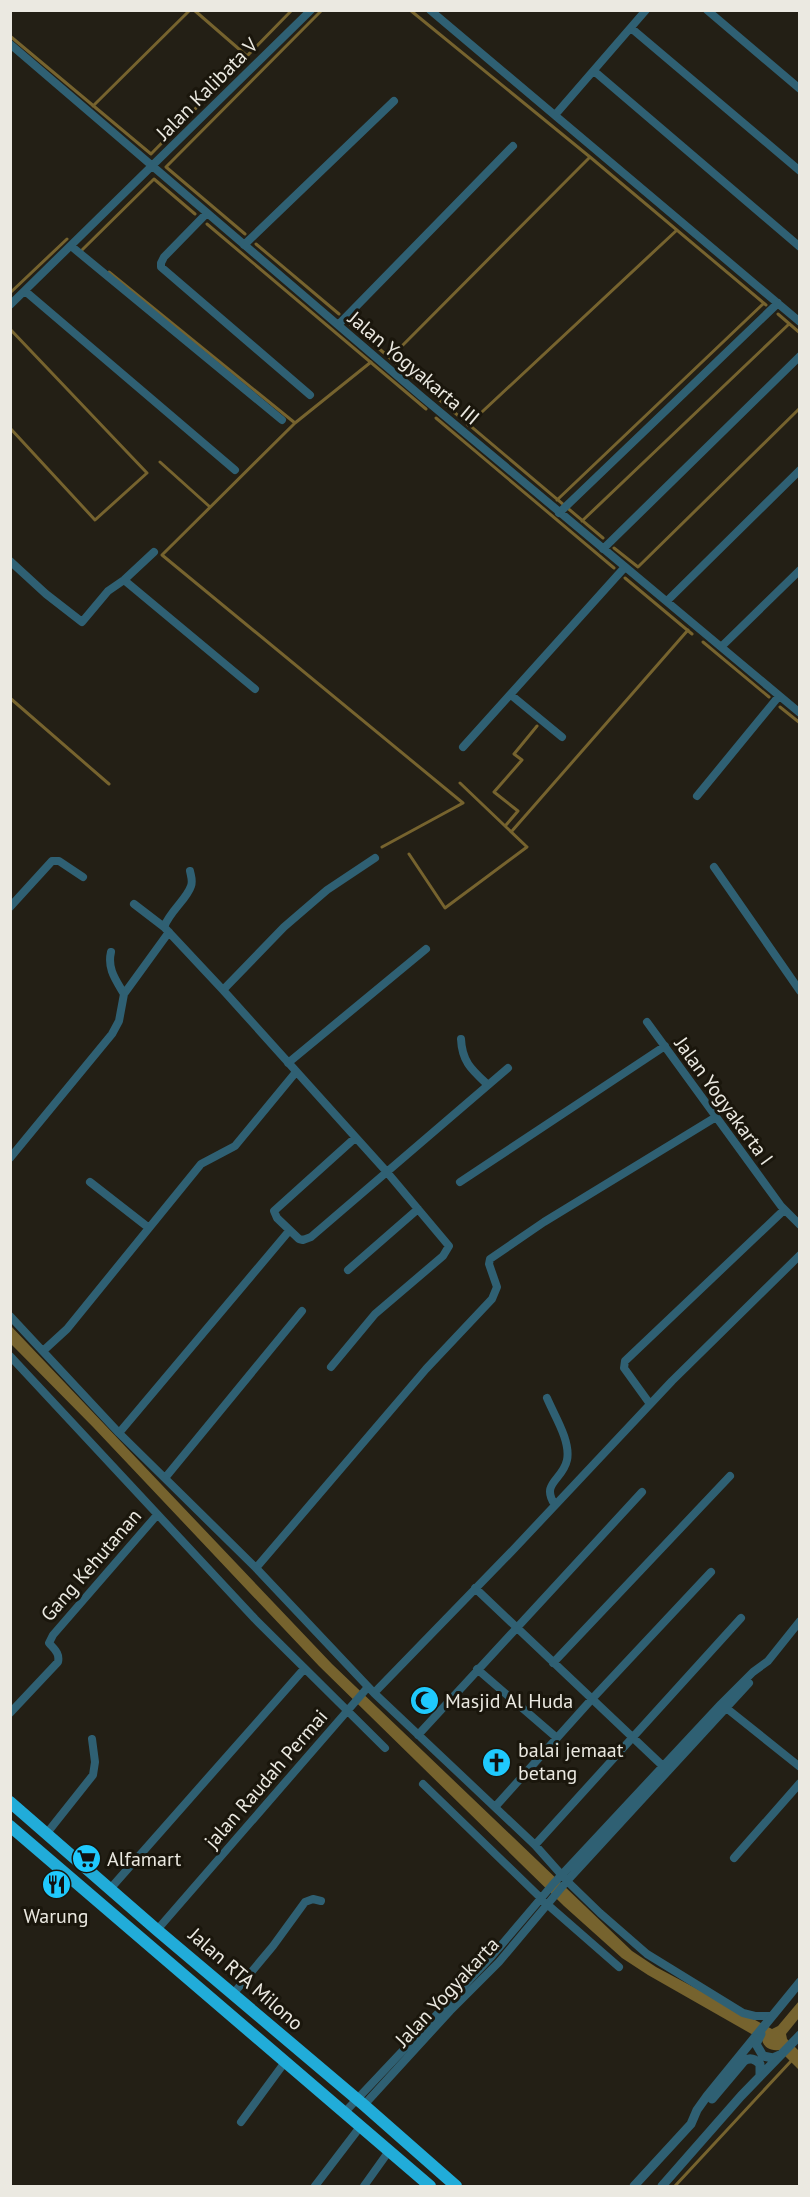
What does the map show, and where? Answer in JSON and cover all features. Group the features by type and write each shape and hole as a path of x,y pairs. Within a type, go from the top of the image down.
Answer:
{"highway":[{"name":"Jalan RTA Milono","path":"10,1802 361,2102 456,2187"},
{"name":"Jalan RTA Milono","path":"10,1826 430,2187"},
{"path":"240,2023 251,2010"}],"street":[{"name":"Jalan Kalibata V","path":"10,305 311,10"},
{"path":"429,10 800,322"},
{"path":"555,115 646,10"},
{"path":"707,10 800,89"},
{"path":"631,28 800,171"},
{"name":"Jalan Yogyakarta III","path":"10,44 559,513 800,713"},
{"path":"594,71 800,247"},
{"path":"244,245 394,101"},
{"path":"339,325 513,146"},
{"path":"207,213 164,257 160,263 161,267 310,395"},
{"path":"71,246 282,420"},
{"path":"25,291 235,470"},
{"path":"559,513 778,303"},
{"path":"603,549 800,356"},
{"path":"667,601 800,470"},
{"path":"10,561 46,594 82,622 108,591 124,580 154,552"},
{"path":"463,747 625,567"},
{"path":"721,647 800,570"},
{"path":"124,580 255,689"},
{"path":"511,695 562,737"},
{"path":"697,796 779,696"},
{"path":"223,990 284,927 327,890 375,858"},
{"path":"10,907 52,861 59,861 83,877"},
{"path":"714,867 800,991"},
{"path":"10,1158 116,1029 124,994 166,930 168,918 190,888 192,881 190,871"},
{"path":"134,904 166,930 223,990 448,1243 447,1251 375,1314 331,1367"},
{"path":"288,1063 426,949"},
{"path":"111,952 109,964 124,994"},
{"name":"Jalan Yogyakarta I","path":"647,1022 784,1210 800,1225"},
{"path":"461,1039 461,1053 472,1070 488,1085"},
{"path":"460,1182 665,1046"},
{"path":"355,1138 274,1211 277,1218 299,1239 307,1239 508,1068"},
{"path":"43,1351 67,1329 201,1164 235,1146 296,1072"},
{"path":"256,1568 426,1369 492,1299 497,1287 489,1264 490,1259 544,1222 716,1117"},
{"path":"90,1182 149,1228"},
{"path":"348,1270 418,1209"},
{"path":"650,1404 624,1368 625,1361 784,1210"},
{"path":"119,1432 289,1231"},
{"name":"jalan Raudah Permai","path":"157,1929 362,1694 371,1690 475,1588 650,1404 800,1255"},
{"path":"165,1478 302,1311"},
{"path":"10,1316 119,1432 256,1568 371,1690 535,1845 565,1878 633,1943 678,1975 743,2013 771,2016"},
{"path":"10,1356 304,1669 349,1708 385,1748"},
{"path":"547,1398 568,1455 564,1470 549,1492 555,1505"},
{"path":"553,1663 730,1476"},
{"path":"418,1735 515,1627 642,1492"},
{"name":"Gang Kehutanan","path":"10,1713 58,1662 59,1657 49,1643 53,1635 157,1515"},
{"path":"495,1807 711,1572"},
{"path":"475,1588 666,1769"},
{"path":"535,1845 741,1618"},
{"path":"344,2113 361,2102 492,1956 542,1896 554,1883 565,1878 768,1661 800,1621"},
{"path":"110,1889 304,1669"},
{"path":"477,1669 557,1738"},
{"path":"724,1706 800,1767"},
{"path":"47,1833 93,1775 95,1762 92,1739"},
{"path":"734,1858 800,1783"},
{"path":"423,1784 619,1967"},
{"name":"Jalan Yogyakarta","path":"361,2102 499,1962 550,1903 565,1878"},
{"path":"233,1994 273,1946 305,1902 313,1899 321,1901"},
{"path":"691,2124 707,2096 800,1982"},
{"path":"662,2187 736,2100 800,2035"},
{"path":"754,2040 764,2056 773,2058 781,2054"},
{"path":"634,2187 744,2061 753,2059 757,2061 761,2067 760,2076"},
{"path":"241,2122 285,2062"},
{"path":"315,2187 360,2127"},
{"path":"364,2187 389,2151"}],"shaded area":[{"path":"10,1325 332,1664 632,1951 656,1967 772,2029 778,2026 799,2001 799,2018 786,2034 787,2039 799,2051 799,2070 779,2050 768,2048 762,2040 622,1958 564,1906 319,1666 93,1427 11,1344"}],"waterway":[{"path":"93,106 190,10"},
{"path":"194,10 247,56"},
{"path":"10,36 151,154 292,10"},
{"path":"245,234 166,167 322,10"},
{"path":"350,324 390,358 590,157 410,10"},
{"path":"590,157 766,305"},
{"path":"81,251 154,179 195,214"},
{"path":"207,224 426,409"},
{"path":"468,425 677,230"},
{"path":"10,293 67,239"},
{"path":"256,244 339,314"},
{"path":"109,272 295,423"},
{"path":"557,500 764,303"},
{"path":"778,314 800,333"},
{"path":"582,521 789,324"},
{"path":"10,329 147,473 95,520 10,428"},
{"path":"390,358 603,538"},
{"path":"371,362 295,423 162,555 463,803 382,847"},
{"path":"614,548 638,567 800,408"},
{"path":"436,418 614,568"},
{"path":"160,462 210,507"},
{"path":"625,578 692,634"},
{"path":"512,831 688,630"},
{"path":"703,642 769,697"},
{"path":"10,698 109,784"},
{"path":"780,707 800,723"},
{"path":"506,825 518,811 494,792 522,760 514,754 537,726"},
{"path":"409,854 445,908 527,847 460,783"},
{"path":"675,2186 792,2060"}],"place":[{"name":"Masjid Al Huda","path":"424,1701"},
{"name":"balai jemaat betang","path":"497,1762"},
{"name":"Alfamart","path":"86,1859"},
{"name":"Warung","path":"56,1885"}]}
